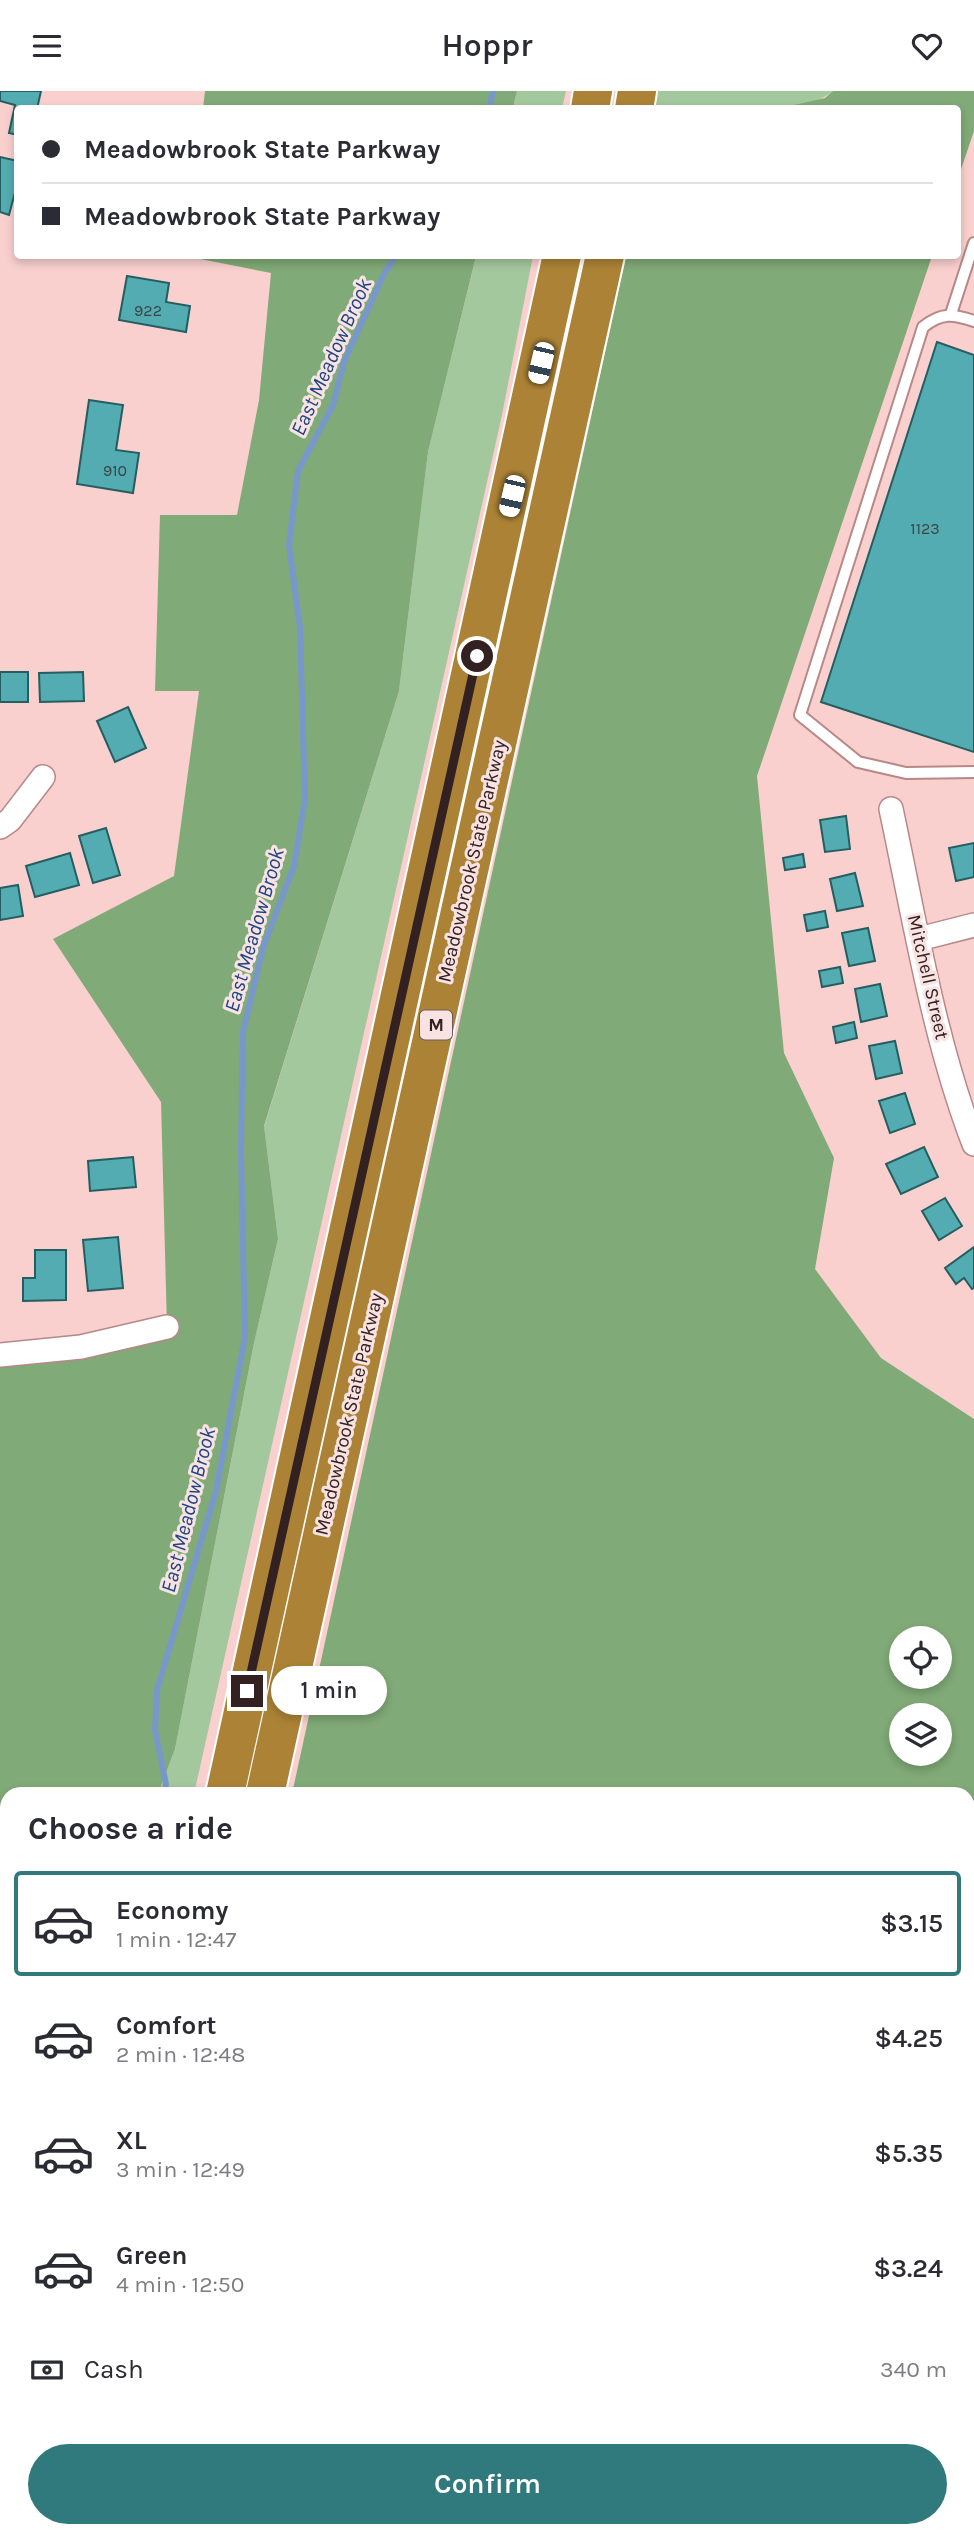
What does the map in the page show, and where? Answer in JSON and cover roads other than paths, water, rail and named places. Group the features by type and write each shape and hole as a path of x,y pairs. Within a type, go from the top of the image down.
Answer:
{"highway":[{"name":"Meadowbrook State Parkway","path":"227,1787 561,259"},
{"name":"Meadowbrook State Parkway","path":"267,1787 604,259"}],"street":[{"path":"0,827 10,820 43,777"},
{"name":"Mitchell Street","path":"891,809 959,1105 974,1144"},
{"path":"919,939 974,925"},
{"path":"0,1355 81,1347 167,1327"}],"lane":[{"path":"951,314 974,243"},
{"path":"974,321 951,314 935,317 923,327 800,715 858,762 906,772 974,772"}],"waterway":[{"name":"East Meadow Brook","path":"490,105 493,91"},
{"name":"East Meadow Brook","path":"165,1787 155,1730 157,1690 216,1491 245,1337 241,1152 243,1032 263,948 294,866 305,799 300,628 289,545 298,471 333,405 344,362 383,276 394,259"}]}
